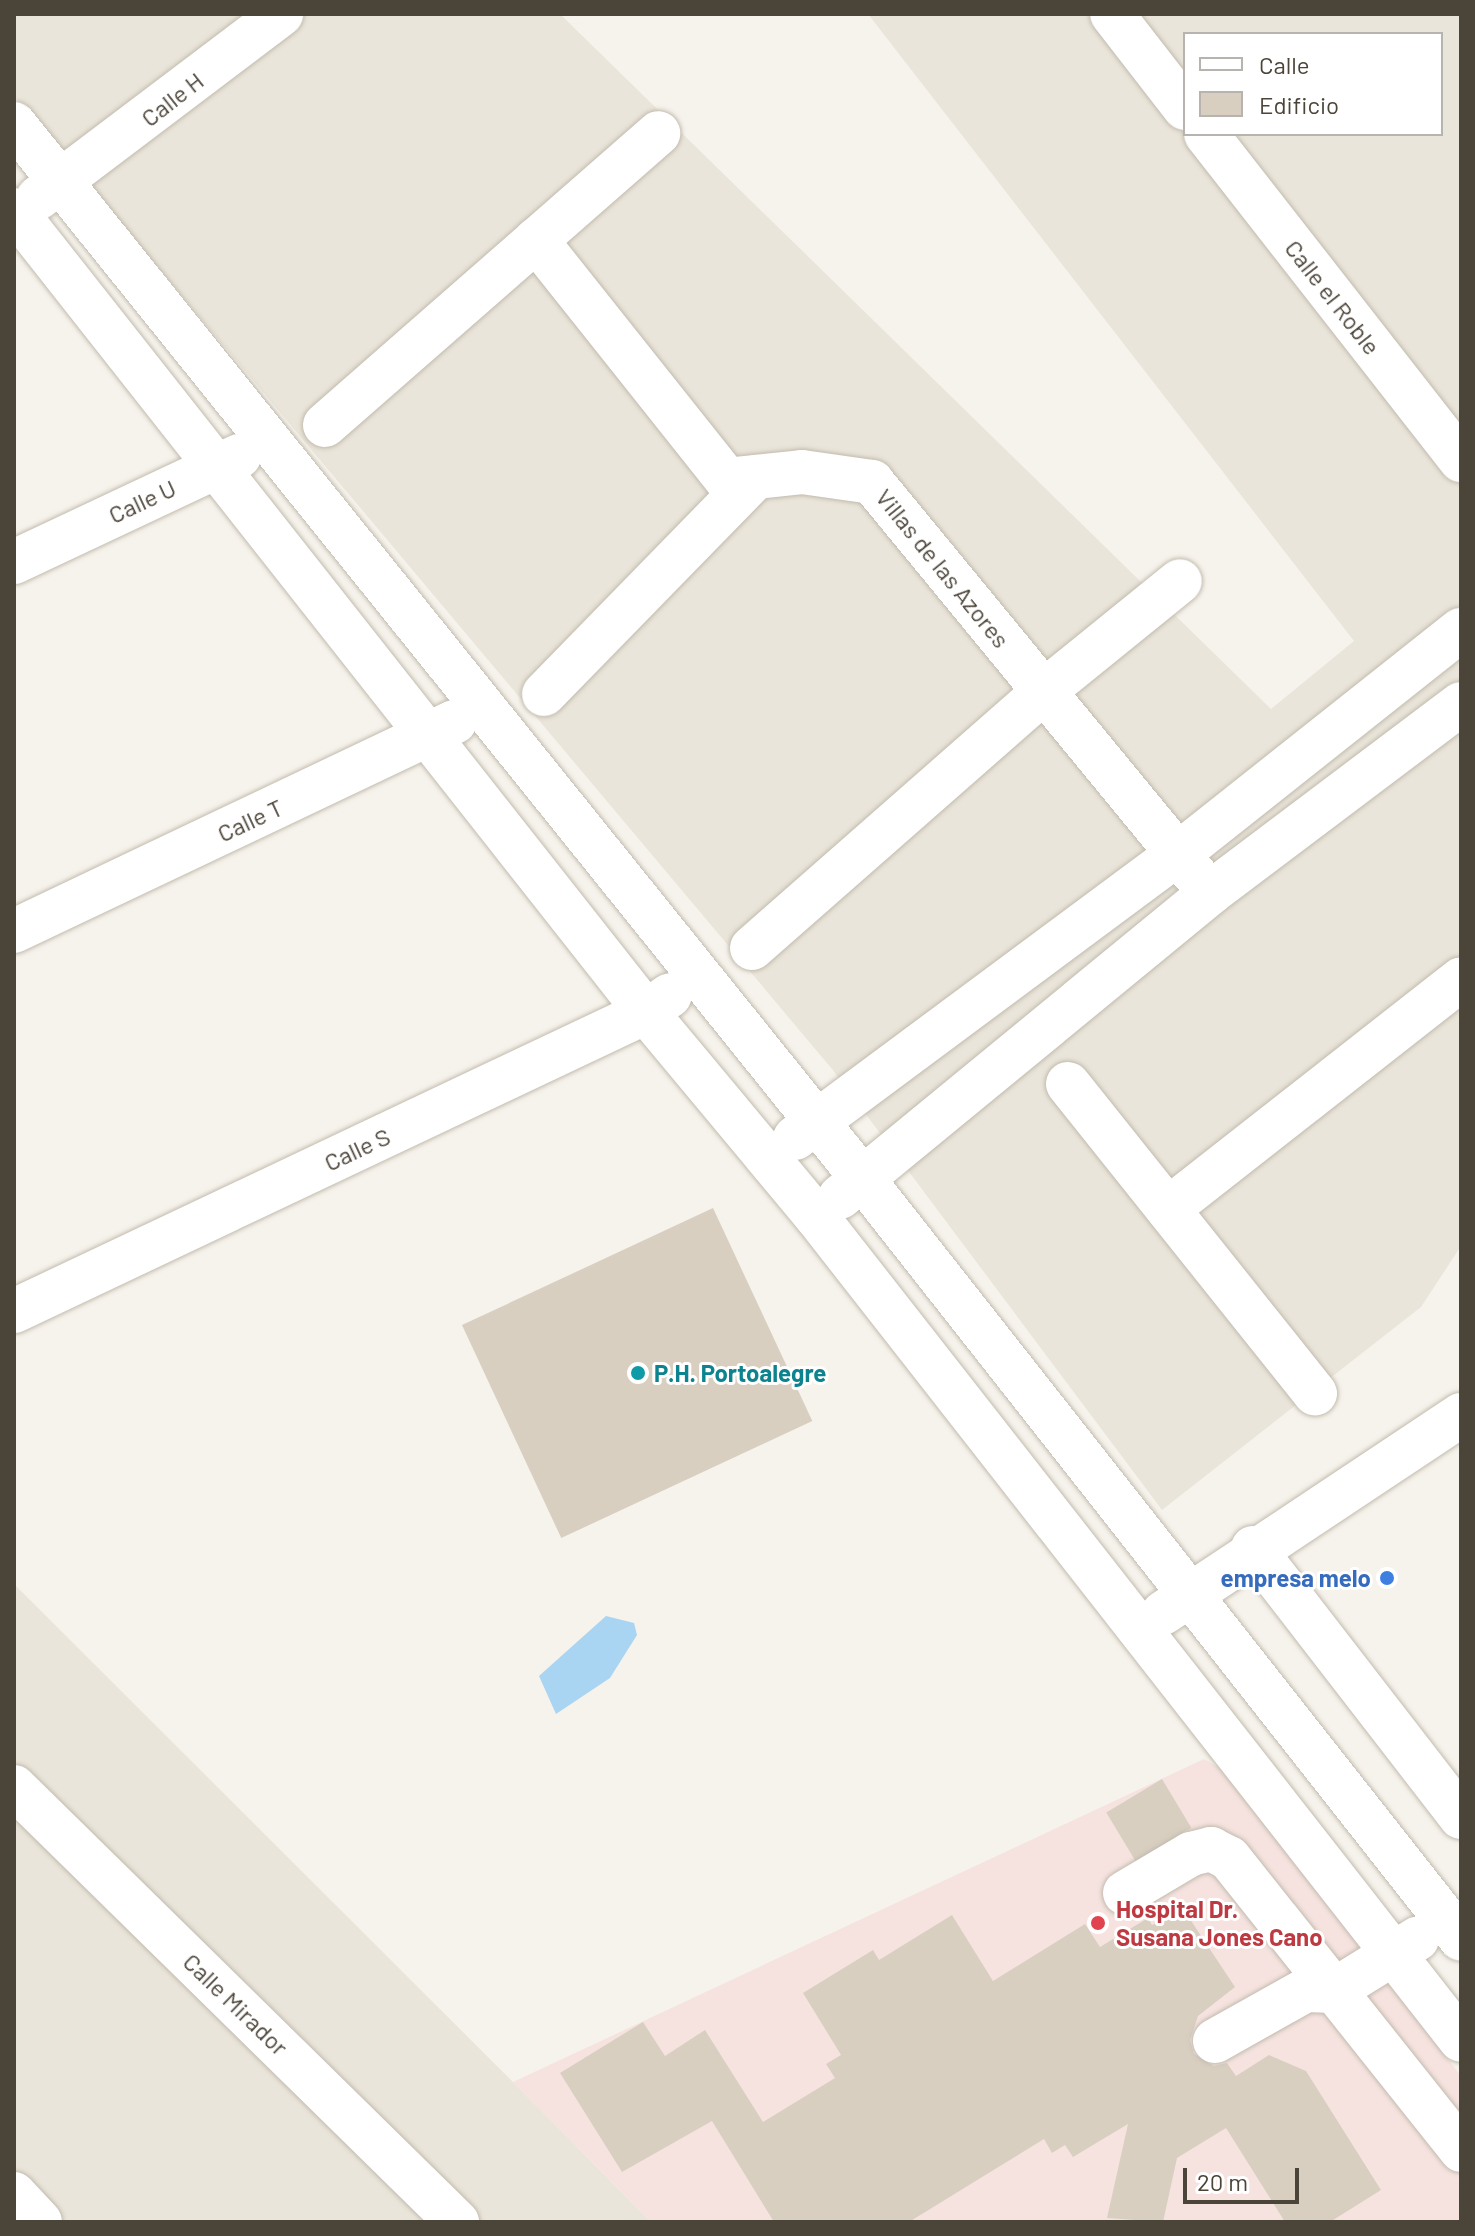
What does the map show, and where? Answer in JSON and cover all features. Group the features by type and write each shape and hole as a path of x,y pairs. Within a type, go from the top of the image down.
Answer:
{"street":[{"name":"Calle H","path":"14,211 63,184 281,14"},
{"path":"1112,14 1183,105"},
{"path":"14,124 485,707 695,977 862,1178 1185,1596 1445,1919 1385,1942 1215,2041"},
{"path":"325,425 658,133"},
{"name":"Calle el Roble","path":"1208,136 1461,460"},
{"path":"14,211 646,1012 816,1216 1461,2040"},
{"name":"Villas de las Azores","path":"536,240 727,480 802,472 872,482 1210,893"},
{"name":"Calle U","path":"14,562 270,441"},
{"path":"544,694 756,477"},
{"path":"752,948 1043,692 1180,581"},
{"path":"767,1158 1178,854 1461,630"},
{"path":"816,1216 1210,893 1461,704"},
{"name":"Calle T","path":"14,931 485,707"},
{"name":"Calle S","path":"14,1311 646,1012 695,977"},
{"path":"1168,1209 1461,979"},
{"path":"1068,1084 1315,1393"},
{"path":"1141,1628 1253,1548 1461,1415"},
{"path":"1253,1548 1461,1817"},
{"name":"Calle Mirador","path":"14,1787 457,2222"},
{"path":"1125,1893 1211,1849 1229,1858 1318,1983 1461,2150"},
{"path":"14,2194 40,2222"}],"shaded area":[{"path":"14,14 560,14 1271,709 1354,641 868,14 1461,14 1461,1246 1421,1307 1162,1510 832,1069 14,96"},
{"path":"14,1584 513,2082 651,2222 14,2222"},
{"name":"Hospital Dr. Susana Jones Cano","path":"1204,1759 1224,1771 1461,2076 1461,2222 651,2222 513,2082"}],"water":[{"path":"606,1616 634,1623 637,1635 610,1678 556,1714 539,1676"}],"building":[{"name":"P.H. Portoalegre","path":"713,1208 812,1421 561,1538 462,1325"},
{"path":"1162,1779 1191,1828 1136,1861 1106,1812"},
{"path":"1182,1907 1235,1987 1198,2016 1190,2040 1194,2054 1214,2066 1227,2063 1236,2076 1269,2055 1306,2071 1381,2190 1330,2222 1285,2222 1226,2128 1177,2158 1163,2222 1107,2218 1128,2124 1073,2157 1065,2145 1052,2153 1044,2139 909,2222 774,2222 712,2121 622,2172 560,2073 643,2022 665,2056 705,2030 763,2122 835,2078 826,2064 841,2055 803,1993 873,1950 879,1960 952,1915 993,1981 1085,1924 1100,1947 1148,1918 1152,1925"}],"place":[{"name":"P.H. Portoalegre","path":"638,1373"},
{"name":"empresa melo","path":"1387,1578"},
{"name":"Hospital Dr. Susana Jones Cano","path":"1098,1923"}]}
